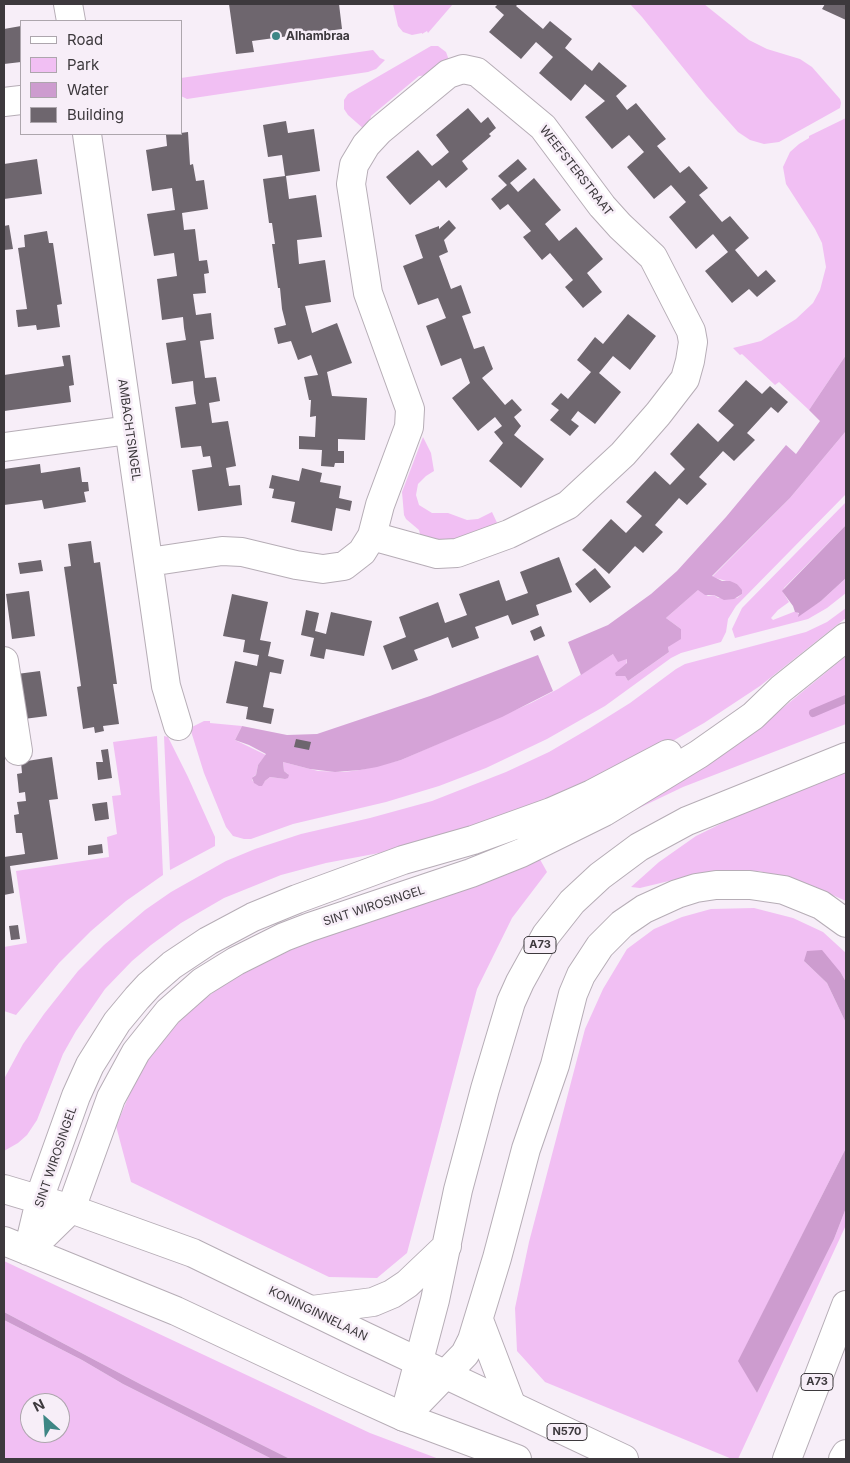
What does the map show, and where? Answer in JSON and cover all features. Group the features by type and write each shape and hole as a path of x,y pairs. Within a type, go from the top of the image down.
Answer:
{"main road":[{"path":"68,4 71,20"},
{"name":"WEEFSTERSTRAAT","path":"149,562 222,551 242,552 296,565 324,569 344,566 362,552 372,536 380,504 409,427 410,409 368,293 351,184 354,164 366,145 379,131 448,74 463,69 477,72 542,127 602,206 653,257 691,331 693,342 690,361 685,379 658,414 623,454 568,505 509,534 457,553 437,554 372,536"},
{"path":"4,102 20,100"},
{"name":"AMBACHTSINGEL","path":"87,135 166,686 178,726"},
{"path":"4,446 129,430"},
{"name":"SINT WIROSINGEL","path":"28,1251 71,1209 111,1098 136,1052 168,1012 202,982 236,961 284,937 471,873 521,853 567,831 639,792 699,754 753,716 781,690 846,637"},
{"path":"4,661 18,751"},
{"name":"SINT WIROSINGEL","path":"28,1251 40,1199 76,1096 90,1064 117,1022 149,985 182,958 231,928 297,899 403,860 473,840 551,812 592,794 661,758 746,706 781,690"},
{"name":"A73","path":"404,1417 435,1300 458,1190 485,1089 520,982 538,949 559,917 600,876 620,860 664,832 846,757"},
{"path":"404,1417 464,1354 472,1340 526,1149 555,1065 573,994 586,967 606,940 632,917 651,906 677,894 696,888 716,885 750,885 784,890 821,905 846,923"},
{"name":"KONINGINNELAAN","path":"4,1189 71,1209 193,1253 624,1459"},
{"path":"4,1241 176,1311 404,1417 517,1459"},
{"path":"312,1310 373,1302 392,1294 408,1284 447,1246"},
{"name":"A73","path":"789,1459 846,1305"},
{"path":"479,1320 511,1404"},
{"name":"A73","path":"789,1459 846,1357"},
{"path":"843,1459 846,1454"}],"green space":[{"path":"393,4 453,4 428,33 427,31 422,34 412,35 403,32 398,26"},
{"path":"630,4 704,4 749,40 767,49 800,59 812,67 840,99 840,108 779,142 764,144 750,140 738,132 706,96"},
{"path":"431,46 438,46 446,52 450,63 430,75 419,76 371,116 369,126 365,130 348,115 344,109 344,100 348,94"},
{"path":"373,50 380,58 385,60 376,69 368,72 187,99 182,96 182,78"},
{"path":"846,118 846,355 809,410 779,382 775,385 733,348 761,341 796,319 813,303 820,290 826,267 822,243 786,184 783,167 790,152 809,138 809,136"},
{"path":"846,431 846,494 736,606 728,619 726,632 721,642 681,653 671,658 605,706 547,739 486,768 439,786 386,802 293,824 251,839 233,836 226,827 204,773 190,728 204,721 242,726 235,740 266,755 258,765 256,775 252,780 256,784 264,782 270,777 285,779 288,774 284,771 283,762 318,771 344,772 401,760 531,703 558,689 613,654 627,659 625,676 628,681 669,652 668,647 681,629 666,618 699,589 708,596 714,595 718,598 737,598 742,594 737,584 712,577 790,498"},
{"path":"423,437 431,453 434,471 418,484 416,495 419,505 432,513 448,513 467,520 478,519 492,512 499,527 445,545 418,538 419,530 404,515 402,492"},
{"path":"846,502 846,525 784,588 783,592 789,602 771,618 773,620 796,611 799,614 821,601 846,578 846,593 827,608 808,619 735,638 732,629 742,608"},
{"path":"846,608 846,618 760,686 704,723 645,757 552,801 411,847 326,863 281,875 224,898 181,923 132,961 105,989 76,1031 63,1054 37,1120 27,1135 4,1151 4,1079 23,1044 78,971 104,945 145,910 171,892 226,861 255,849 301,834 432,801 506,772 549,752 590,728 630,703 685,664 806,632 827,622"},
{"path":"846,656 846,724 683,787 614,820 779,711"},
{"path":"157,736 163,875 126,901 91,931 59,963 16,1015 4,1011 4,947 27,943 16,871 109,857 107,837 117,834 112,796 121,795 113,742"},
{"path":"164,736 168,737 215,837 215,846 170,870"},
{"path":"846,770 846,901 805,883 759,871 702,873 640,888 631,887 659,862 696,836 759,805"},
{"path":"537,854 547,872 512,918 477,989 407,1253 377,1278 329,1277 131,1182 116,1126 140,1070 186,1013 235,976 298,944"},
{"path":"754,908 793,918 823,932 846,953 846,982 841,973 804,961 827,983 846,1023 846,1142 845,1150 739,1360 757,1393 834,1239 846,1208 846,1225 738,1459 732,1459 545,1382 517,1351 515,1308 529,1242 585,1029 603,989 627,949 654,929 682,917 711,909"},
{"path":"4,1261 370,1433 439,1459 290,1459 142,1385 4,1312"},
{"path":"4,1320 82,1360 123,1384 272,1459 4,1459"}],"shaded area":[{"path":"846,355 846,431 790,498 712,576 722,581 730,581 737,584 742,590 742,594 734,599 724,600 714,595 705,595 698,590 666,618 681,629 681,639 668,647 669,652 628,681 625,676 616,676 615,673 627,663 627,659 618,662 613,654 581,675 568,642 608,625 651,594 677,571 726,517 786,445 796,454 820,421 809,410"},
{"path":"538,655 553,691 502,717 401,760 377,767 335,772 310,769 283,762 284,771 289,775 288,778 270,777 262,786 259,786 254,783 252,778 256,775 258,765 266,754 235,740 242,726 287,735 317,734 430,696"}],"water":[{"path":"846,525 846,578 821,601 798,617 799,613 795,612 782,591"},
{"path":"822,950 846,982 846,1023 827,983 804,961 807,951"},
{"path":"846,1142 846,1208 834,1239 757,1393 738,1361 845,1150"},
{"path":"4,1312 142,1385 290,1459 272,1459 123,1384 82,1360 4,1320"}],"building":[{"path":"229,4 339,4 342,29 252,41 254,52 236,54"},
{"path":"498,4 518,4 516,6 543,29 550,21 572,39 565,48 592,71 599,62 627,86 616,96 627,110 636,103 666,139 657,146 680,173 689,166 708,188 699,195 722,222 730,216 749,238 735,250 758,277 766,270 776,281 757,297 749,289 732,303 705,271 728,252 713,234 696,249 669,217 686,202 671,185 654,199 627,167 644,152 629,135 612,149 585,117 605,101 585,84 571,101 539,73 553,57 536,42 521,59 489,32 504,15 495,7"},
{"path":"825,4 846,4 846,20 822,9"},
{"path":"20,26 20,62 4,64 4,29"},
{"path":"468,108 481,123 488,117 496,128 489,134 491,136 462,161 468,169 446,188 439,180 410,205 386,177 418,150 432,166 441,159 449,152 436,135"},
{"path":"286,121 288,133 314,129 320,171 286,176 289,199 316,195 322,237 297,240 299,264 325,260 331,302 305,306 312,333 337,323 352,363 327,372 332,396 367,398 365,440 338,439 338,451 344,451 344,463 335,463 334,467 321,466 322,450 299,449 299,436 315,437 316,416 310,417 311,400 309,400 304,377 318,375 311,355 298,360 291,341 278,344 274,328 286,325 280,288 278,288 272,244 275,244 272,223 269,223 263,179 285,176 282,155 268,157 263,125"},
{"path":"188,132 190,165 193,164 196,181 204,180 208,209 182,213 184,230 195,229 199,261 207,260 209,273 204,274 206,293 193,294 196,315 211,313 214,339 200,341 205,378 216,377 220,401 209,403 212,423 228,421 236,466 226,468 229,486 240,485 242,505 198,511 192,470 212,467 210,456 203,457 201,446 181,448 175,407 196,404 193,381 172,384 166,343 186,340 183,317 162,320 157,279 177,276 174,253 154,256 147,214 175,210 172,188 152,191 146,150 167,146 166,135 182,135 182,133"},
{"path":"37,159 42,194 4,199 4,164"},
{"path":"518,159 527,169 510,183 518,192 534,178 561,210 545,224 559,241 576,227 603,259 587,273 602,292 583,308 565,287 573,280 550,253 542,260 523,237 531,231 508,204 500,210 491,199 507,185 498,176"},
{"path":"449,220 456,228 444,240 448,252 439,256 451,289 461,285 471,313 462,316 474,349 484,346 493,369 482,378 505,405 512,399 522,410 514,417 521,426 514,435 544,459 521,488 489,461 503,443 494,432 502,426 495,417 478,431 452,398 470,383 461,358 441,366 426,326 446,318 438,298 418,305 403,266 423,258 415,235 439,226 439,229"},
{"path":"9,225 13,249 4,250 4,226"},
{"path":"47,231 49,243 53,243 62,304 57,305 60,327 37,330 36,325 18,327 16,310 27,309 18,248 25,247 24,235"},
{"path":"628,314 656,336 630,370 613,356 599,373 621,392 595,424 578,411 571,420 579,426 570,436 550,420 559,410 551,404 561,393 568,399 591,372 577,360 595,337 603,344"},
{"path":"70,355 74,385 69,386 71,402 4,411 4,375 64,366 62,356"},
{"path":"746,380 762,394 770,386 788,402 778,413 771,407 747,433 755,440 734,461 723,451 699,477 707,484 687,505 679,498 655,525 663,532 643,553 635,546 609,574 582,550 611,519 626,533 642,516 626,502 655,471 670,485 685,469 670,454 698,423 718,442 734,425 718,411"},
{"path":"40,464 41,473 80,467 82,482 88,482 89,491 84,492 86,502 44,509 42,500 4,505 4,469"},
{"path":"302,468 322,473 320,482 341,486 339,498 352,501 350,511 336,508 332,531 291,522 295,502 272,498 274,489 269,488 272,475 299,481"},
{"path":"91,541 94,563 100,562 117,684 113,684 119,724 103,726 104,731 95,733 94,727 83,729 77,687 81,686 64,567 71,566 68,544"},
{"path":"559,557 572,592 536,605 539,615 512,625 508,615 475,627 479,638 452,648 448,637 414,650 418,660 392,670 383,646 406,637 399,617 438,602 445,623 467,615 459,594 499,580 506,601 528,593 520,572"},
{"path":"41,560 43,571 20,574 18,563"},
{"path":"595,568 611,587 590,603 575,584"},
{"path":"29,591 35,636 12,639 6,594"},
{"path":"232,594 268,602 260,640 271,642 268,656 284,660 281,674 270,672 263,707 274,709 271,724 246,719 248,707 226,703 235,661 257,666 259,655 243,652 245,640 223,636"},
{"path":"306,610 319,613 315,631 326,634 331,612 372,621 364,656 326,649 324,659 310,656 314,638 301,635"},
{"path":"541,626 545,636 534,641 530,631"},
{"path":"40,671 47,716 24,719 17,674"},
{"path":"296,739 311,742 309,750 294,747"},
{"path":"108,749 112,778 98,780 96,762 103,762 101,750"},
{"path":"52,757 58,799 49,800 58,859 10,866 14,893 4,895 4,857 25,854 22,833 16,833 14,815 19,814 17,802 26,801 25,792 19,793 17,774 22,773 21,762"},
{"path":"107,802 109,819 95,821 92,804"},
{"path":"102,844 103,853 88,855 88,846"},
{"path":"18,925 20,939 11,940 9,926"}],"waterway":[{"path":"813,713 846,699"}],"place":[{"name":"Alhambraa","path":"276,36"}]}
